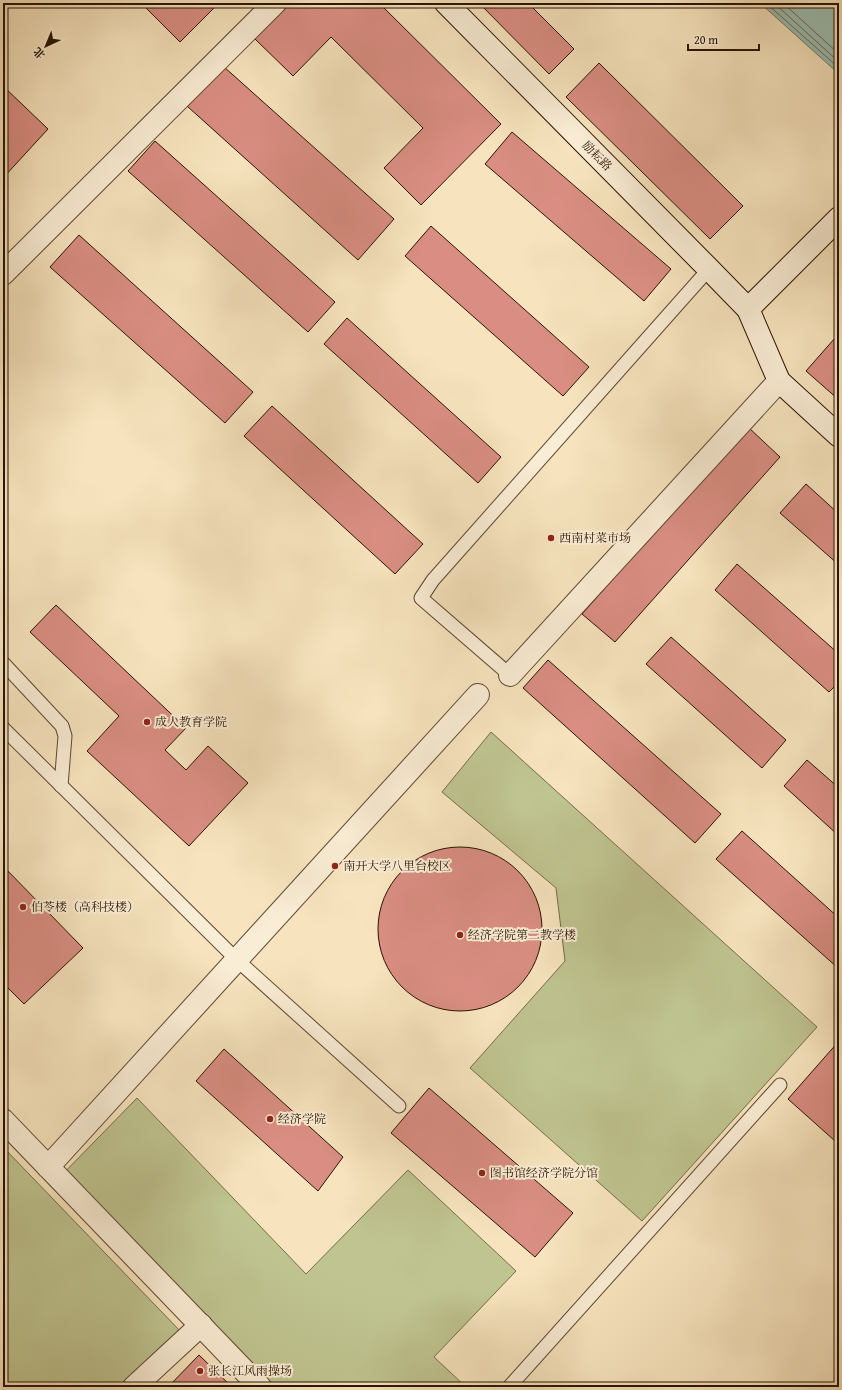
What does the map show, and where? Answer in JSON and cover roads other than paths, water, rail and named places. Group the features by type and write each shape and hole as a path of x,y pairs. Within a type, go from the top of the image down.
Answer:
{"street":[{"path":"3,274 275,3"},
{"name":"励耘路","path":"446,3 748,309"},
{"path":"839,218 748,309 779,381 839,436"},
{"path":"510,675 779,381"},
{"path":"48,1167 478,695"},
{"path":"3,1120 260,1387"},
{"path":"134,1387 201,1325"}],"lane":[{"path":"510,675 421,598 433,580 709,269"},
{"path":"3,663 62,726 65,736 61,786"},
{"path":"3,728 237,960 399,1106"},
{"path":"509,1387 780,1085"}],"water":[{"path":"760,3 839,3 839,74"}],"place":[{"name":"西南村菜市场","path":"551,538"},
{"name":"成人教育学院","path":"147,722"},
{"name":"南开大学八里台校区","path":"335,866"},
{"name":"伯苓楼（高科技楼）","path":"23,907"},
{"name":"经济学院第二教学楼","path":"460,935"},
{"name":"经济学院","path":"270,1119"},
{"name":"图书馆经济学院分馆","path":"482,1173"},
{"name":"张长江风雨操场","path":"200,1371"}]}
